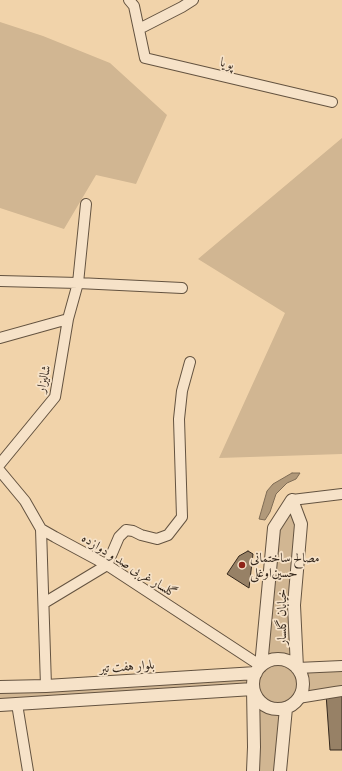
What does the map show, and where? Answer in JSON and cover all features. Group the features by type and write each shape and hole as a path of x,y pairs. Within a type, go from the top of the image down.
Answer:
{"street":[{"path":"129,0 134,6 139,29 182,7 192,0"},
{"name":"پویا","path":"139,29 145,58 332,102"},
{"name":"شالیزار","path":"0,464 55,398 68,319 78,283 86,204"},
{"path":"0,281 182,288"},
{"path":"0,338 68,319"},
{"path":"44,603 107,565 119,537 126,530 157,539 168,535 182,517 179,419 182,391 190,362"},
{"name":"گلسار غربی صد و دوازده","path":"0,471 25,501 41,528 107,565 258,669"},
{"path":"292,500 342,494"},
{"name":"خیابان گلسار","path":"292,500 301,524 294,605 297,668"},
{"name":"خیابان گلسار","path":"258,669 274,528 292,500"},
{"path":"41,528 46,686"},
{"path":"253,689 256,697 269,708 286,708 293,704 298,698 302,691 303,683 297,668 291,663 283,660 275,659 267,661 258,669 253,681 253,689 254,748 253,771"},
{"path":"297,668 342,666"},
{"name":"بلوار هفت تیر","path":"0,687 46,686 258,669"},
{"path":"0,705 253,689"},
{"path":"298,698 342,691"},
{"path":"17,704 28,771"},
{"path":"280,771 286,708"}],"shaded area":[{"path":"0,22 43,36 110,63 167,115 136,184 96,175 64,229 0,208"},
{"path":"342,138 342,454 219,458 285,313 198,259"},
{"path":"292,473 300,473 296,479 287,483 276,494 270,512 265,520 259,519 267,491 273,484"},
{"path":"293,500 301,524 297,668 342,666 342,691 297,699 284,707 276,708 268,706 257,696 254,689 254,681 256,673 261,666 268,662 284,660 275,659 267,661 274,528"},
{"path":"255,673 253,689 0,705 0,690"},
{"path":"256,697 269,708 286,708 280,771 252,771"}],"building":[{"name":"مصالح ساختمانی حسین‌اوغلی","path":"248,551 253,554 249,588 227,574 239,556"},
{"path":"342,691 342,750 330,750 326,694"}],"place":[{"name":"مصالح ساختمانی حسین‌اوغلی","path":"242,565"}]}
